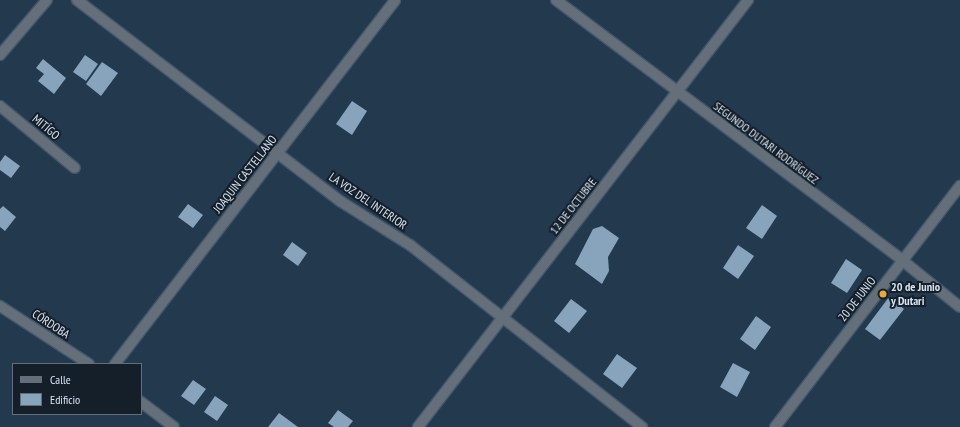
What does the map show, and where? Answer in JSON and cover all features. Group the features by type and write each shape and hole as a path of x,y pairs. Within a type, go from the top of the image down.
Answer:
{"street":[{"path":"0,55 47,0"},
{"name":"LA VOZ DEL INTERIOR","path":"77,0 278,152 340,201 410,245 642,427"},
{"name":"JOAQUIN CASTELLANO","path":"115,363 395,0"},
{"name":"SEGUNDO DUTARI RODRÍGUEZ","path":"556,0 677,93 902,261 960,307"},
{"name":"12 DE OCTUBRE","path":"418,427 748,0"},
{"name":"MITÍGO","path":"0,106 75,168"},
{"name":"20 DE JUNIO","path":"775,427 960,186"},
{"name":"CÓRDOBA","path":"0,306 87,363"},
{"path":"142,403 174,427"}],"building":[{"path":"85,55 98,64 86,81 73,72"},
{"path":"43,59 66,78 54,94 38,81 44,74 36,68"},
{"path":"102,62 118,73 101,96 86,84"},
{"path":"352,101 367,111 352,135 336,124"},
{"path":"5,155 20,166 11,178 0,170 0,162"},
{"path":"188,204 203,215 193,228 178,217"},
{"path":"762,205 777,216 762,239 746,228"},
{"path":"3,206 16,217 5,231 0,227 0,209"},
{"path":"602,226 619,238 608,257 609,271 602,284 575,264 593,229"},
{"path":"292,242 307,253 298,266 283,255"},
{"path":"738,245 754,256 738,279 723,268"},
{"path":"846,259 862,270 847,293 831,283"},
{"path":"889,297 904,309 880,340 865,329"},
{"path":"571,299 587,311 569,333 554,321"},
{"path":"756,316 771,327 755,350 740,339"},
{"path":"617,354 637,368 622,388 603,374"},
{"path":"733,363 750,372 737,397 720,387"},
{"path":"193,380 206,389 194,405 181,396"},
{"path":"215,396 228,405 217,421 204,412"},
{"path":"338,410 353,421 348,427 334,427 328,423"},
{"path":"279,413 298,427 268,427"}],"place":[{"name":"20 de Junio y Dutari","path":"883,294"}]}
